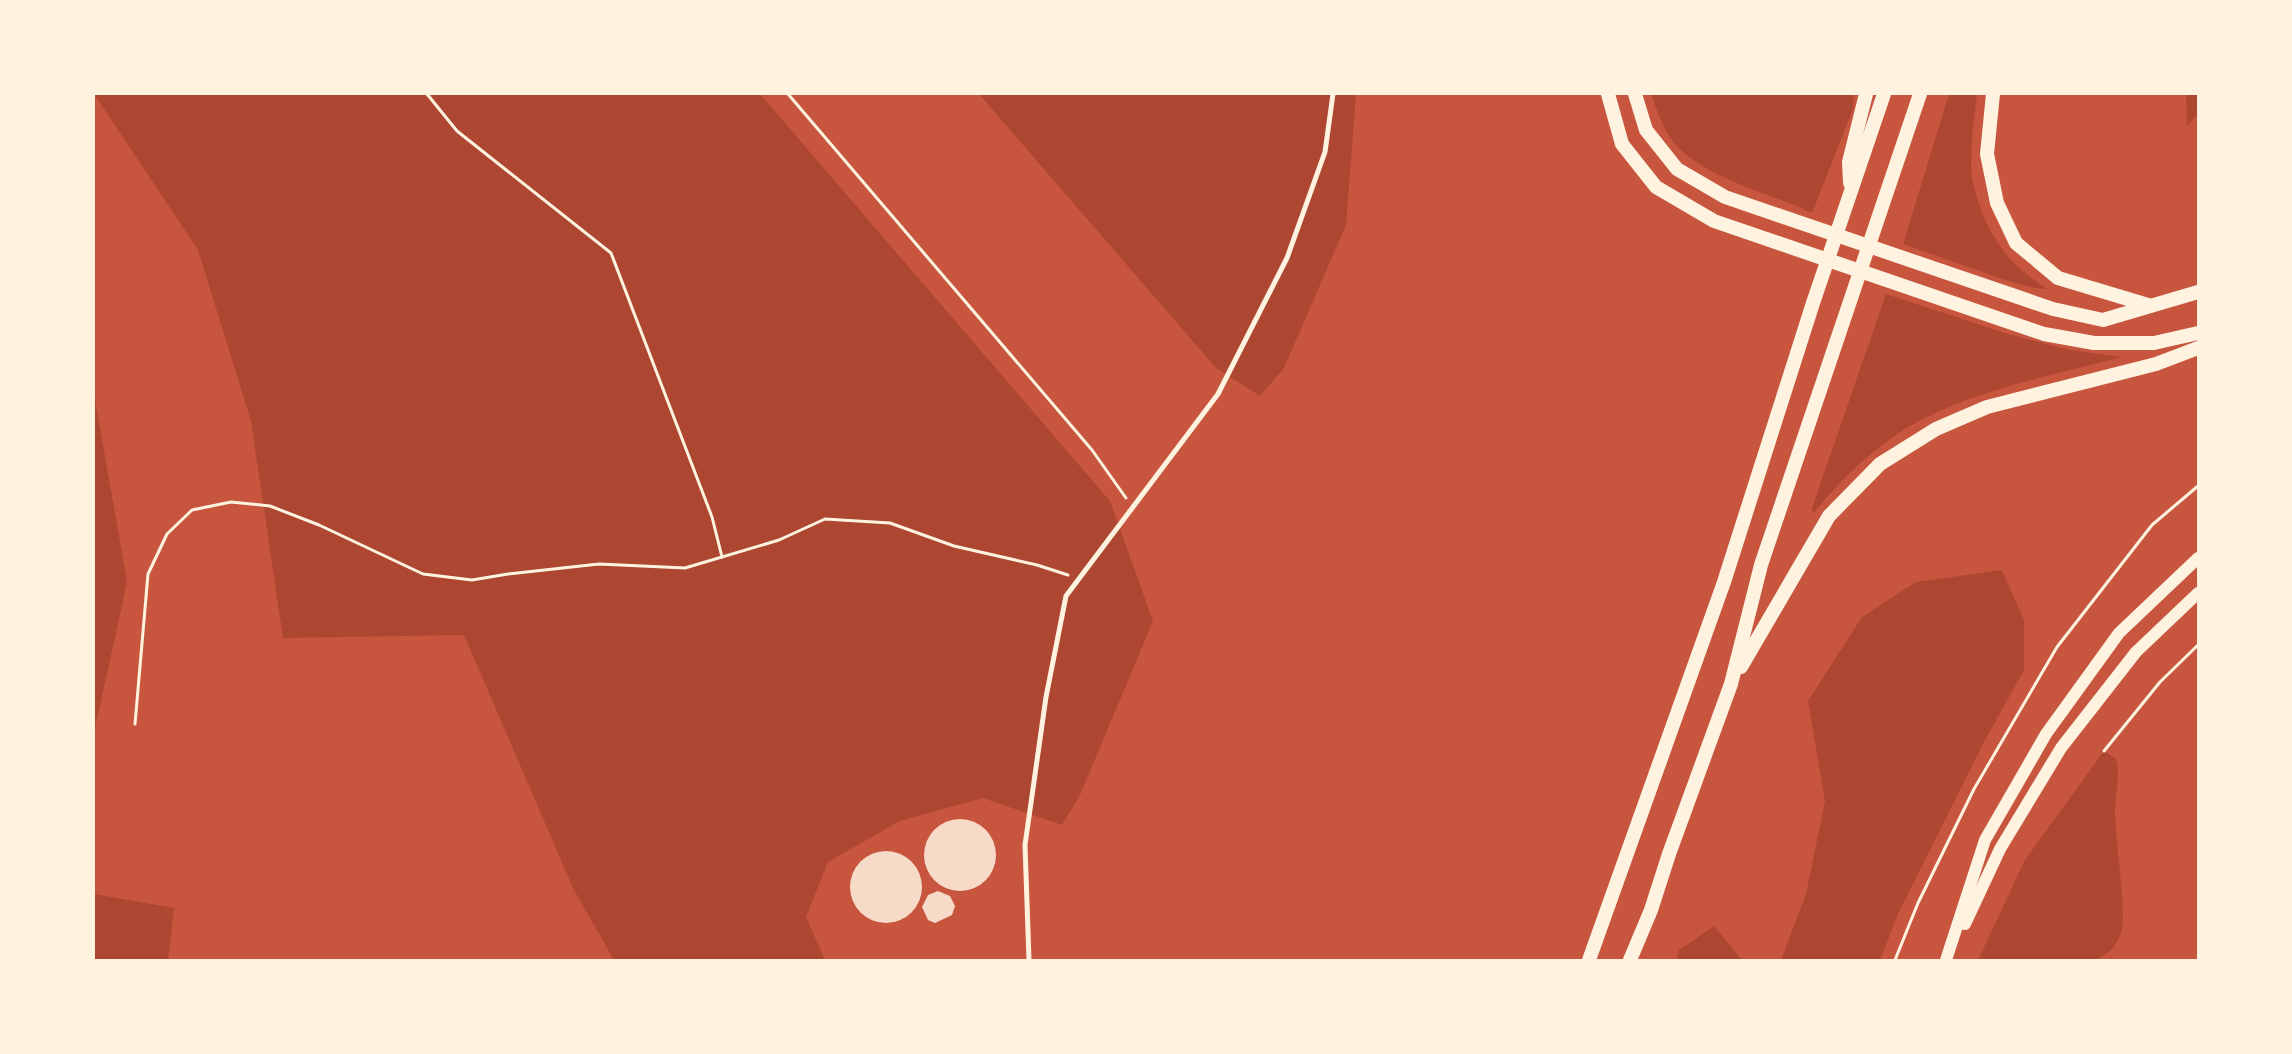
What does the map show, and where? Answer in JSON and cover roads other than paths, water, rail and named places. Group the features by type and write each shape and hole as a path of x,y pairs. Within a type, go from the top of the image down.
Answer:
{"highway":[{"path":"1608,94 1622,144 1656,187 1714,221 2044,334 2094,343 2154,343 2198,333"},
{"path":"1635,94 1646,130 1677,169 1725,197 2052,309 2103,320 2180,299 2198,292"},
{"path":"1850,189 1849,162 1866,94"},
{"path":"1588,960 1724,582 1850,189 1884,94"},
{"path":"1630,960 1650,910 1731,684 1762,565 1920,94"},
{"path":"1993,94 1987,154 1997,203 2016,243 2058,278 2149,306"},
{"path":"1731,684 1828,516 1880,464 1936,429 1987,407 2156,364 2198,348"}],"main road":[{"path":"1947,960 1985,840 2046,734 2119,633 2198,558"},
{"path":"1947,960 2000,849 2061,748 2136,652 2198,593"}],"street":[{"path":"1029,960 1026,836 1046,697 1066,596 1218,394 1287,258 1325,152 1333,94"}]}
